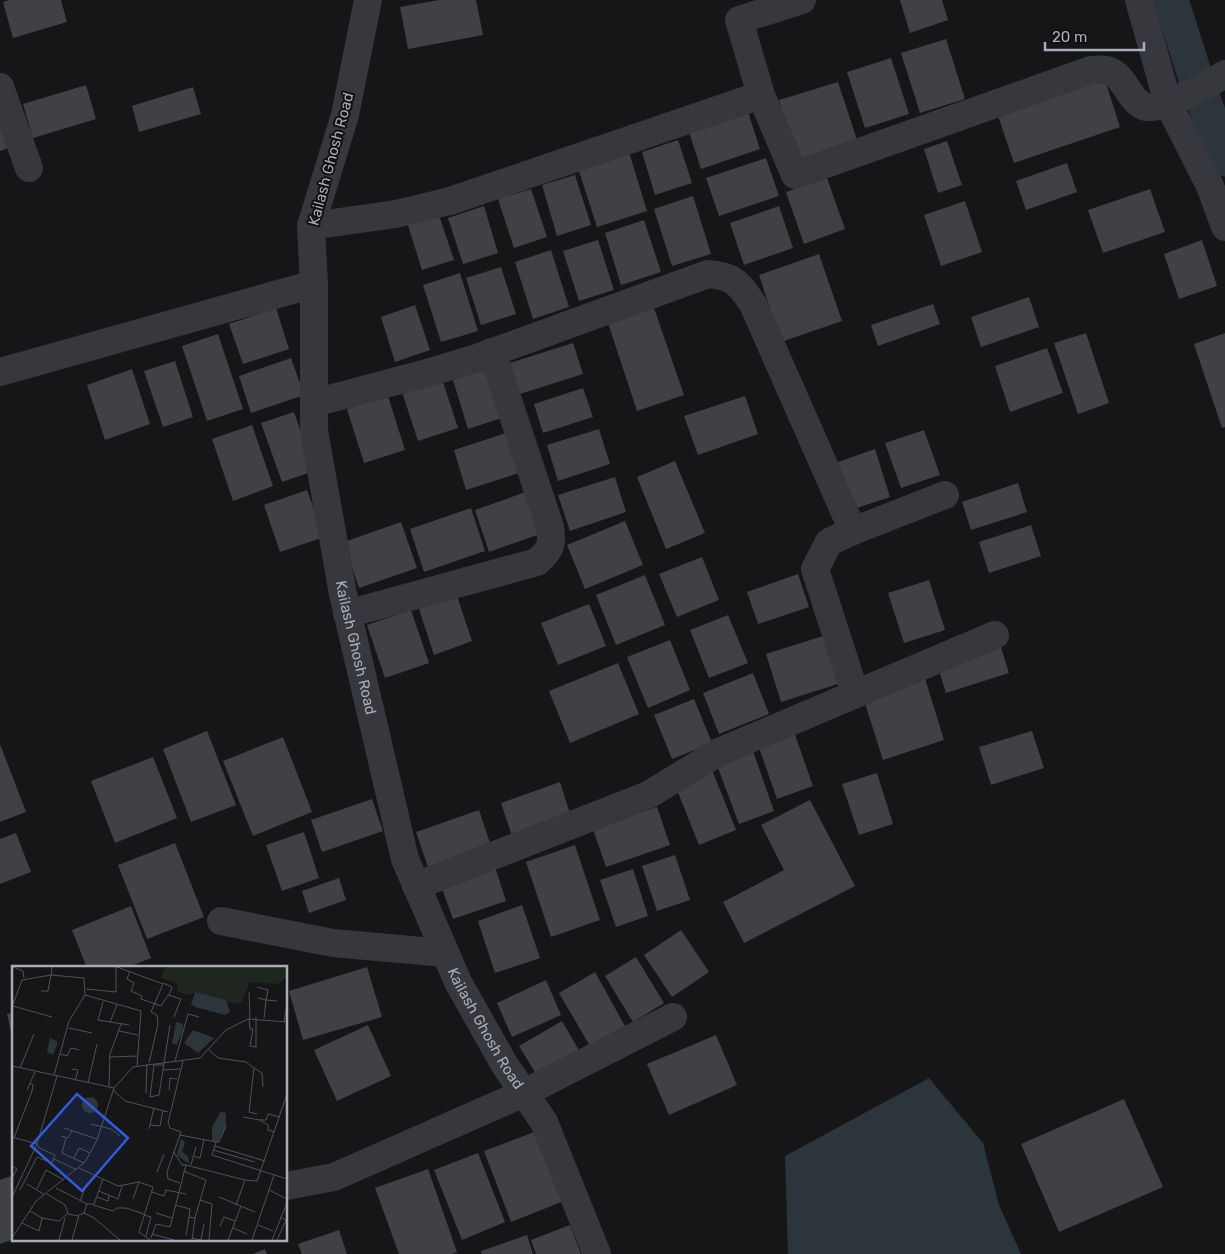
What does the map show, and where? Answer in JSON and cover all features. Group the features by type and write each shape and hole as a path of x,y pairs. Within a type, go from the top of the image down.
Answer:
{"street":[{"name":"Kailash Ghosh Road","path":"368,0 345,115 311,226 314,284 314,430 347,614 405,859 463,991 504,1064 544,1122 597,1254"},
{"path":"802,0 739,20 761,95 795,175 1091,70 1107,70 1120,78 1138,103 1148,108 1168,103 1199,89 1225,74"},
{"path":"1139,0 1168,103 1210,186 1225,227"},
{"path":"0,86 30,168"},
{"path":"311,226 396,214 450,201 761,95"},
{"path":"314,403 434,371 708,274 726,276 740,286 753,304 853,531"},
{"path":"0,372 314,284"},
{"path":"347,614 537,562 548,552 552,540 550,527 492,352"},
{"path":"856,693 815,569 821,554 829,542 945,495"},
{"path":"416,886 648,795 719,752 996,635"},
{"path":"221,921 333,942 445,953"},
{"path":"288,1186 334,1177 524,1093 672,1017"}],"shaded area":[{"path":"929,1078 983,1143 999,1205 1021,1254 788,1254 785,1156"}],"building":[{"path":"9,0 61,0 67,22 13,38 3,2"},
{"path":"439,0 476,0 483,35 408,49 400,7"},
{"path":"900,0 942,0 948,20 910,33"},
{"path":"946,39 965,99 920,113 901,53"},
{"path":"891,58 909,114 865,128 847,72"},
{"path":"1104,77 1120,127 1014,163 997,113"},
{"path":"838,82 857,140 798,159 779,100"},
{"path":"86,85 96,119 33,138 23,104"},
{"path":"193,87 201,114 139,132 132,106"},
{"path":"748,112 760,149 701,169 689,132"},
{"path":"0,123 8,148 0,151"},
{"path":"678,140 692,183 655,195 642,152"},
{"path":"947,141 962,185 938,193 924,149"},
{"path":"628,149 647,211 597,227 577,165"},
{"path":"766,158 779,196 719,216 706,178"},
{"path":"1067,163 1077,192 1026,210 1016,181"},
{"path":"575,175 591,225 557,236 542,185"},
{"path":"827,178 845,229 804,244 786,192"},
{"path":"531,189 547,237 514,248 498,199"},
{"path":"1150,189 1165,232 1103,253 1088,210"},
{"path":"693,196 711,254 672,266 654,209"},
{"path":"965,201 982,252 941,266 924,215"},
{"path":"484,206 498,253 463,264 448,218"},
{"path":"779,206 793,248 744,265 730,223"},
{"path":"438,212 454,260 422,270 407,222"},
{"path":"644,220 661,272 621,285 605,233"},
{"path":"598,240 614,290 579,301 563,251"},
{"path":"1202,240 1217,286 1179,299 1164,254"},
{"path":"551,250 569,307 533,319 515,262"},
{"path":"819,254 842,321 781,342 759,275"},
{"path":"501,267 516,314 481,325 466,278"},
{"path":"460,273 478,331 441,342 423,285"},
{"path":"1029,297 1039,327 981,347 971,317"},
{"path":"933,304 940,324 878,346 871,325"},
{"path":"415,305 430,350 395,362 381,317"},
{"path":"276,308 289,349 243,364 229,324"},
{"path":"654,308 684,395 637,411 608,323"},
{"path":"1086,333 1109,403 1078,414 1054,343"},
{"path":"1225,333 1225,427 1222,428 1194,344"},
{"path":"218,334 243,409 207,421 182,346"},
{"path":"573,343 583,374 520,394 510,363"},
{"path":"1047,348 1063,393 1010,412 995,366"},
{"path":"291,358 304,395 251,413 239,376"},
{"path":"175,361 193,417 163,427 144,371"},
{"path":"489,368 505,417 468,429 453,380"},
{"path":"132,369 150,424 105,440 87,385"},
{"path":"442,379 458,428 418,441 402,392"},
{"path":"583,388 593,417 543,433 534,404"},
{"path":"388,396 405,450 364,463 347,409"},
{"path":"745,396 758,434 698,455 684,416"},
{"path":"294,412 314,471 282,482 261,423"},
{"path":"252,425 273,486 233,501 212,439"},
{"path":"599,429 610,464 558,481 547,445"},
{"path":"924,430 940,475 901,488 885,443"},
{"path":"506,433 519,473 466,490 454,450"},
{"path":"875,449 890,497 854,509 838,462"},
{"path":"675,461 705,533 666,549 637,477"},
{"path":"615,477 626,512 570,531 558,495"},
{"path":"1018,483 1027,512 971,530 962,502"},
{"path":"307,490 324,537 280,552 264,505"},
{"path":"526,492 540,534 489,552 475,510"},
{"path":"471,508 485,551 424,572 410,529"},
{"path":"625,521 643,565 585,589 567,545"},
{"path":"401,522 417,568 359,588 344,542"},
{"path":"1031,525 1041,556 989,573 979,542"},
{"path":"702,557 719,600 677,617 659,574"},
{"path":"798,574 809,607 758,624 747,592"},
{"path":"645,575 665,625 616,645 596,595"},
{"path":"929,580 945,630 904,643 888,593"},
{"path":"457,596 472,641 434,655 419,609"},
{"path":"589,604 606,646 558,665 541,623"},
{"path":"411,610 429,663 385,678 367,625"},
{"path":"728,615 748,663 709,678 690,630"},
{"path":"823,636 838,684 781,702 766,654"},
{"path":"670,640 690,690 648,708 627,657"},
{"path":"1000,644 1009,673 946,693 937,664"},
{"path":"618,663 639,714 570,743 549,691"},
{"path":"753,673 769,714 719,734 703,693"},
{"path":"924,675 944,740 883,760 862,694"},
{"path":"694,699 712,743 672,759 654,715"},
{"path":"793,729 813,786 777,799 757,742"},
{"path":"207,731 236,805 191,822 163,749"},
{"path":"1032,731 1044,768 991,785 979,747"},
{"path":"283,737 312,812 253,836 223,761"},
{"path":"0,744 26,812 0,822"},
{"path":"753,751 774,811 739,824 717,765"},
{"path":"153,757 177,818 115,843 91,781"},
{"path":"712,770 736,830 699,845 675,785"},
{"path":"877,773 893,824 859,835 842,784"},
{"path":"560,782 572,820 513,839 501,803"},
{"path":"372,799 383,831 322,852 311,820"},
{"path":"810,800 855,886 744,943 723,902 784,870 761,825"},
{"path":"657,807 670,845 606,867 593,829"},
{"path":"479,810 492,849 429,870 416,832"},
{"path":"304,832 319,878 282,891 266,845"},
{"path":"16,833 31,872 0,884 0,839"},
{"path":"175,843 204,917 147,939 118,865"},
{"path":"575,845 600,920 551,937 526,862"},
{"path":"675,855 690,900 657,911 642,866"},
{"path":"493,861 506,901 453,919 439,880"},
{"path":"633,869 648,916 616,927 600,880"},
{"path":"339,878 346,900 309,913 302,891"},
{"path":"522,905 540,958 495,973 478,921"},
{"path":"131,906 151,958 131,966 86,966 72,930"},
{"path":"681,930 709,972 672,997 644,955"},
{"path":"636,957 664,1003 633,1022 605,976"},
{"path":"367,967 382,1017 303,1040 289,991"},
{"path":"595,972 625,1026 590,1046 559,993"},
{"path":"546,980 561,1015 512,1037 497,1003"},
{"path":"12,1013 12,1036 7,1014"},
{"path":"562,1021 580,1052 538,1077 519,1046"},
{"path":"368,1025 391,1076 337,1101 314,1050"},
{"path":"716,1035 737,1085 669,1115 647,1064"},
{"path":"1124,1099 1163,1187 1059,1232 1021,1144"},
{"path":"537,1131 564,1201 511,1222 484,1151"},
{"path":"478,1153 505,1222 462,1240 434,1170"},
{"path":"428,1169 457,1252 452,1254 399,1254 375,1188"},
{"path":"12,1176 12,1240 0,1244 0,1180"},
{"path":"570,1225 581,1254 536,1254 531,1240"},
{"path":"339,1230 347,1254 302,1254 298,1244"},
{"path":"527,1235 533,1254 482,1254 481,1251"},
{"path":"265,1249 267,1254 252,1254"}],"waterway":[{"path":"1171,0 1197,82 1225,159"}]}
